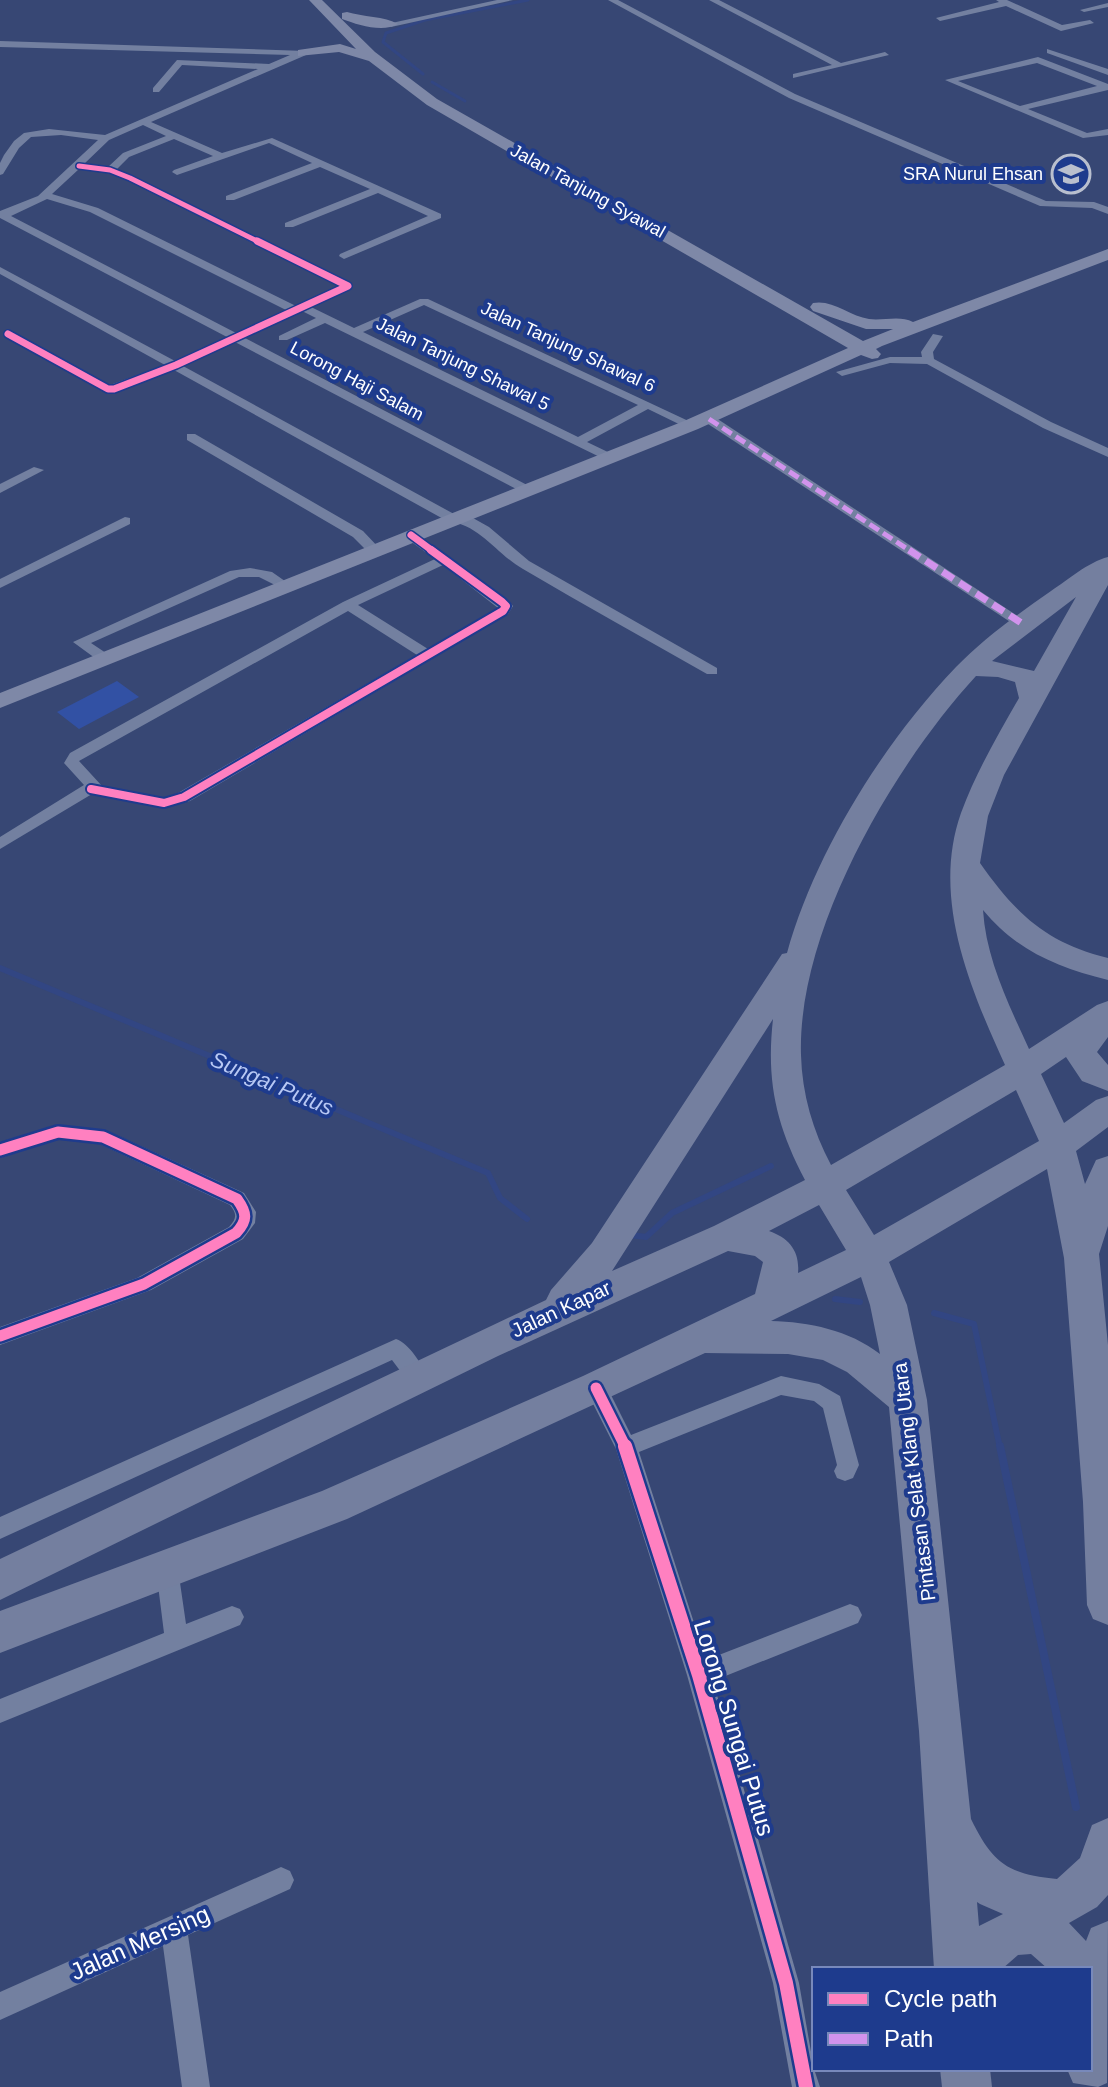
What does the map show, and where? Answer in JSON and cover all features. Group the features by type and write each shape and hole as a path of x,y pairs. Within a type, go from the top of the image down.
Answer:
{"highway":[{"name":"Pintasan Selat Klang Utara","path":"958,1967 951,1825 908,1400 892,1318 880,1280 810,1164 791,1105 784,1056 788,1008 803,948 854,830 916,728 969,669 1023,624 1108,566"},
{"name":"Pintasan Selat Klang Utara","path":"1108,566 1081,608 990,775 974,816 965,864 969,926 988,994 1058,1146 1082,1258 1103,1502 1108,1605"},
{"path":"969,669 992,667 1013,671 1027,678 1032,698"},
{"path":"965,864 997,911 1028,939 1061,956 1108,969"},
{"path":"553,1312 605,1254 770,994 803,948"},
{"path":"1108,1014 1080,1051 1085,1065 1095,1075 1108,1078"},
{"name":"Jalan Kapar","path":"0,1580 417,1377 553,1312 726,1236 824,1186 1021,1071 1108,1014"},
{"path":"0,1632 333,1506 596,1388 867,1257 1058,1146 1108,1109"},
{"path":"1082,1258 1108,1170"},
{"path":"726,1236 761,1241 775,1248 783,1263 781,1278 768,1305"},
{"path":"696,1340 786,1336 814,1339 862,1361 908,1400"},
{"path":"951,1825 967,1860 996,1888 1028,1899 1061,1903 1081,1891 1098,1872 1108,1841"},
{"path":"975,1967 989,1947 1014,1932 1041,1933 1066,1952 1072,1967"},
{"path":"1093,2017 1108,1945"}],"main road":[{"name":"Jalan Tanjung Syawal","path":"315,0 336,11 370,43 406,70 459,104 726,253 805,308"},
{"name":"Jalan Tanjung Syawal","path":"336,11 376,61 392,76 435,104 878,350"},
{"path":"303,53 328,31 336,11 363,22 391,24"},
{"path":"370,43 376,34 391,24"},
{"path":"303,53 340,48 376,61"},
{"path":"787,379 936,328 1108,256"},
{"path":"805,308 866,324 936,328"},
{"path":"700,422 787,379 824,355 825,342 805,308"},
{"path":"0,701 524,489 842,372 878,350"}],"street":[{"path":"439,0 455,11"},
{"path":"391,24 509,0"},
{"path":"612,0 792,96 1044,204 1094,205 1108,211"},
{"path":"713,0 839,65"},
{"path":"940,18 1004,1 1061,28 1090,23"},
{"path":"1084,10 1108,5"},
{"path":"0,44 303,53"},
{"path":"1050,51 1108,72"},
{"path":"3,218 46,195 106,138 303,53"},
{"path":"796,76 885,55"},
{"path":"1107,86 1038,60 949,80 1086,136 1108,132"},
{"path":"156,90 180,62 270,67"},
{"path":"1017,109 1107,86"},
{"path":"143,122 220,156"},
{"path":"0,172 20,139 29,135 56,132 106,138"},
{"path":"110,170 126,155 173,136"},
{"path":"177,172 266,140 437,216 344,256"},
{"path":"230,198 321,163"},
{"path":"8,334 108,389 176,365 345,288 347,283 110,170 79,166"},
{"path":"289,225 379,189"},
{"name":"Jalan Tanjung Shawal 5","path":"46,195 94,210 297,308 356,331 608,457"},
{"name":"Lorong Haji Salam","path":"3,218 524,489"},
{"path":"0,270 484,530 524,564 712,671"},
{"name":"Jalan Tanjung Shawal 6","path":"356,331 418,301 430,302 647,405 700,422 1023,624"},
{"path":"283,338 324,319"},
{"path":"929,361 927,352 936,328"},
{"path":"842,372 890,360 929,361 1047,425 1108,453"},
{"path":"579,441 647,405"},
{"path":"191,437 358,534 374,550"},
{"path":"0,489 38,470"},
{"path":"0,584 125,521"},
{"path":"91,789 164,803 184,797 503,611 506,606 411,535"},
{"path":"0,844 94,786 71,760 75,756 348,605 443,560"},
{"path":"348,605 429,656"},
{"path":"0,1150 58,1132 103,1137 237,1199 246,1212 245,1223 236,1233 144,1284 0,1336"},
{"path":"0,1528 396,1348 417,1377"},
{"path":"626,1447 781,1385 819,1393 832,1403 848,1465 845,1471"},
{"name":"Lorong Sungai Putus","path":"596,1388 626,1447 699,1675 786,1983 806,2087"},
{"path":"167,1569 177,1640"},
{"path":"699,1675 850,1615"},
{"path":"0,1711 232,1617"},
{"name":"Jalan Mersing","path":"0,2006 281,1880"},
{"path":"174,1929 196,2087"}],"shaded area":[{"path":"117,681 139,697 79,729 57,712"}],"waterway":[{"path":"423,74 383,42 386,33 425,20 528,0"},
{"path":"432,82 465,101"},
{"name":"Sungai Putus","path":"0,968 488,1173 500,1198 527,1219"},
{"path":"630,1235 646,1237 672,1213 771,1166"},
{"path":"835,1299 860,1302"},
{"path":"934,1313 974,1324 1000,1448"},
{"path":"1000,1446 1076,1807"}],"marked path":[{"path":"709,419 1023,624"}],"cycle path":[{"path":"8,334 108,389 114,389 176,365 348,286 130,178 110,170 79,166"},
{"path":"91,789 164,803 184,797 503,611 506,606 502,602 411,535"},
{"path":"0,1150 58,1132 103,1137 237,1199 246,1212 245,1223 236,1233 144,1284 0,1336"},
{"path":"596,1388 626,1447 699,1675 786,1983 806,2087"}],"place":[{"name":"SRA Nurul Ehsan","path":"1071,174"}]}
